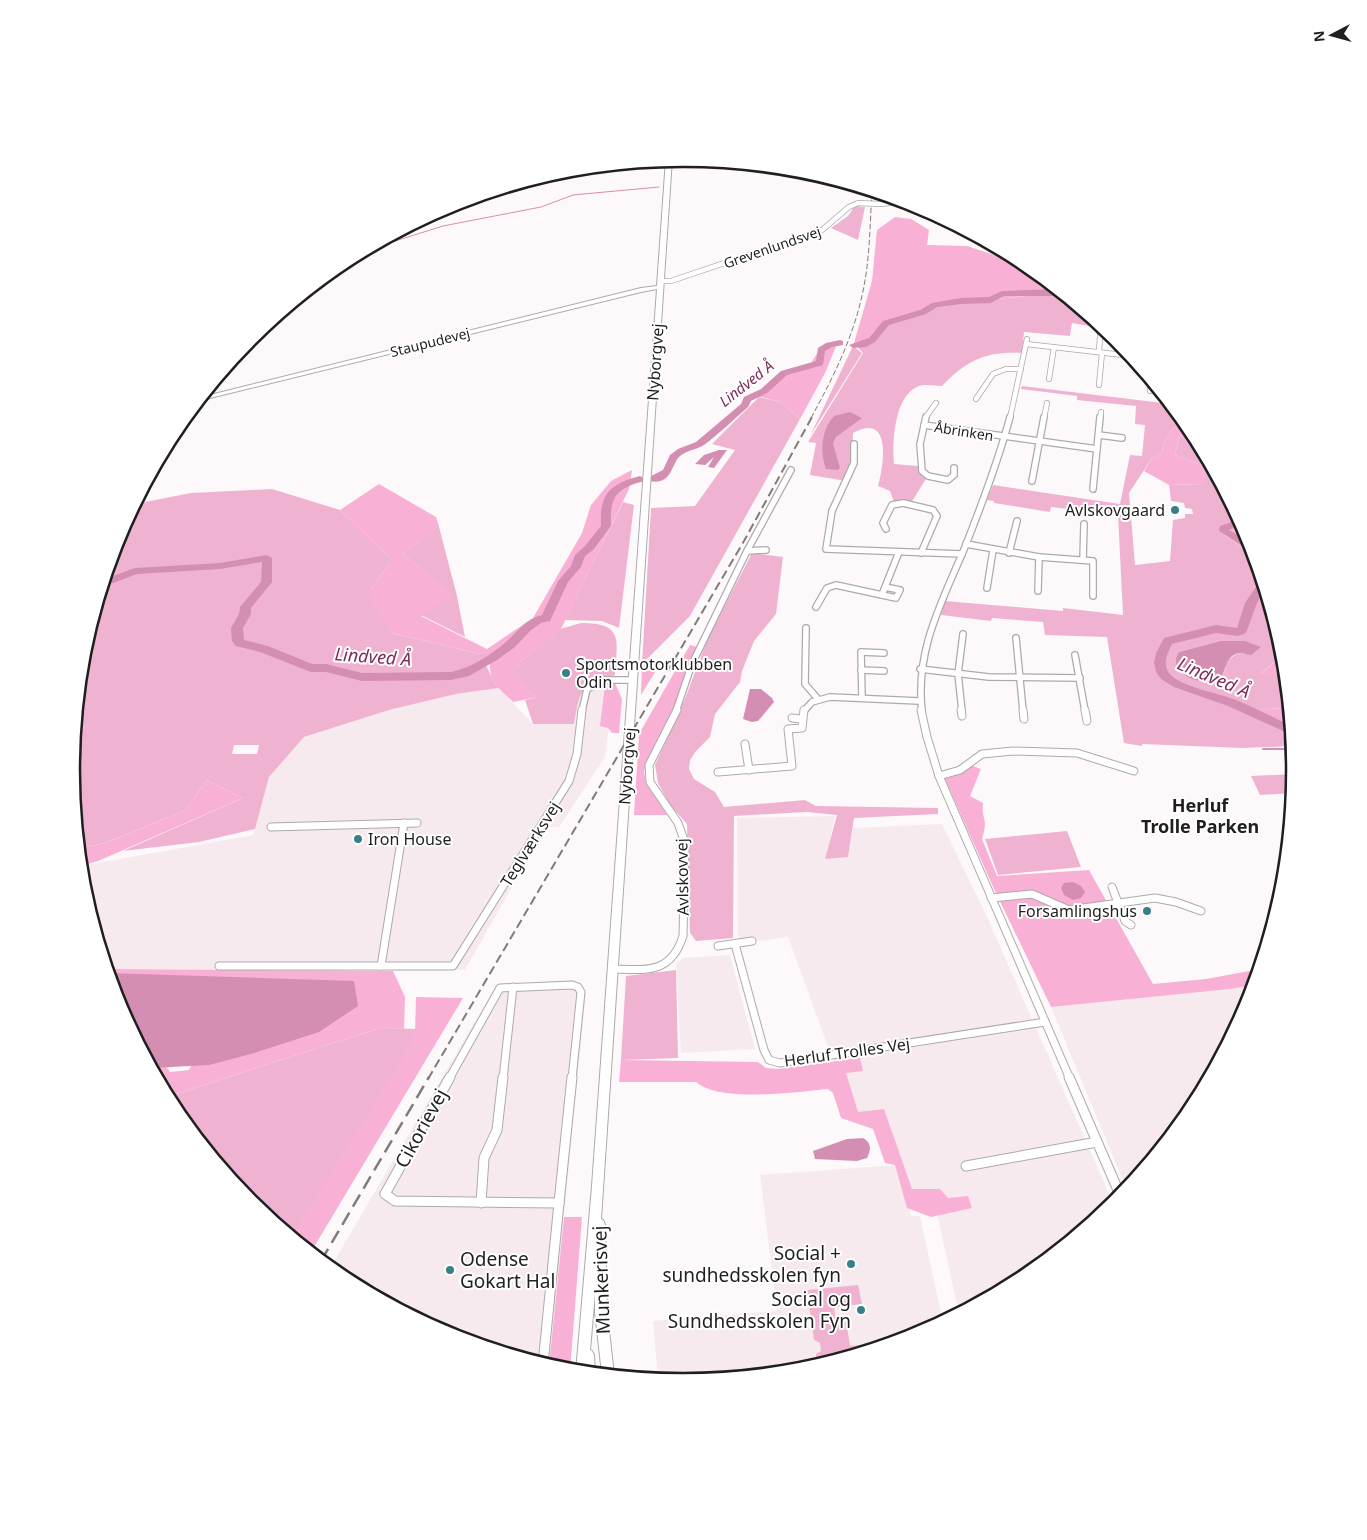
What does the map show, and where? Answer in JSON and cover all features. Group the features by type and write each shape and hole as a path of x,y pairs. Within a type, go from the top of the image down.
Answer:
{"main road":[{"name":"Nyborgvej","path":"582,1365 598,1186 668,167"},
{"name":"Staupudevej","path":"210,396 660,284"},
{"name":"Munkerisvej","path":"598,1186 601,1312 607,1368"},
{"name":"Munkerisvej","path":"585,1327 588,1365"}],"street":[{"name":"Grevenlundsvej","path":"660,284 822,230 837,220 849,206 858,203 888,203"},
{"path":"1099,385 1100,336"},
{"path":"1118,1188 938,776 922,719 919,701 920,669 932,624 985,498 1004,437 1026,341 1054,347 1121,355"},
{"path":"1050,379 1054,347"},
{"path":"976,399 981,396 987,380 993,374 1007,368 1021,369"},
{"name":"Åbrinken","path":"936,403 931,407 924,424 920,455 923,473 948,480 954,475 954,468"},
{"path":"1032,481 1048,403"},
{"path":"1093,489 1101,412"},
{"name":"Åbrinken","path":"924,424 1004,437"},
{"path":"1099,435 1122,438"},
{"path":"1004,437 1097,449"},
{"path":"854,444 854,466 849,481 833,509 826,549 962,554"},
{"name":"Avlskovvej","path":"613,969 653,969 665,966 680,950 685,843 678,823 650,782 649,765 680,704 692,664 747,551 791,470"},
{"path":"886,529 883,523 892,505 903,503 933,510 937,516 921,553"},
{"path":"1009,553 1017,521"},
{"path":"1083,560 1084,524"},
{"path":"966,544 1039,557 1093,560 1093,596"},
{"path":"747,551 766,550"},
{"path":"987,588 992,550"},
{"path":"882,595 899,552"},
{"path":"1038,591 1039,557"},
{"path":"816,607 827,588 836,585 896,598 900,590 885,587"},
{"path":"806,628 805,684 818,699"},
{"path":"962,716 958,674 963,634"},
{"path":"1016,638 1024,719"},
{"path":"862,698 861,652 884,653"},
{"path":"1076,655 1087,721"},
{"path":"920,669 958,674 1019,678 1080,678"},
{"path":"861,670 884,671"},
{"name":"Teglværksvej","path":"219,966 452,966 457,961 569,780 577,754 583,698 587,689 606,680 633,680"},
{"path":"718,772 792,766 788,729 802,728 801,719 806,706 818,699 862,698 919,701"},
{"path":"792,718 801,719"},
{"path":"745,744 749,770"},
{"path":"938,776 960,770 982,754 1013,751 1077,752 1134,770"},
{"path":"381,966 404,823"},
{"path":"271,827 417,823"},
{"path":"1112,887 1112,893 1119,902 1125,921 1131,925"},
{"path":"991,898 1032,894 1041,896 1070,910 1139,899 1165,899 1202,911"},
{"path":"718,946 752,941"},
{"name":"Herluf Trolles Vej","path":"735,944 764,1050 769,1060 780,1063 1045,1022"},
{"name":"Cikorievej","path":"544,1357 560,1203 582,992 578,987 572,985 500,988 384,1194 395,1202 560,1203"},
{"path":"481,1203 484,1158 497,1130 514,987"},
{"path":"966,1166 1098,1142"}],"shaded area":[{"path":"855,206 865,207 858,240 831,228 848,216"},
{"path":"895,217 911,219 929,230 927,245 967,246 1002,257 1053,293 941,305 882,323 866,341 854,343 872,281 877,230"},
{"path":"1053,293 1092,326 1072,323 1070,336 1024,332 1022,353 998,354 978,359 960,370 942,386 919,386 911,391 904,399 896,420 894,464 918,466 920,474 927,477 911,503 894,502 890,491 878,486 883,454 880,435 874,429 866,428 853,433 852,465 846,481 810,475 816,443 808,442 863,353 854,343 866,341 882,323 941,305"},
{"path":"837,344 825,373 800,419 780,402 757,396 783,376 809,367 819,350"},
{"path":"853,346 862,353 810,436"},
{"path":"1022,386 1162,403 1178,425 1169,433 1162,452 1152,458 1129,493 1135,565 1170,561 1173,520 1185,518 1185,514 1193,514 1192,509 1185,508 1184,503 1171,501 1169,485 1203,484 1204,466 1175,455 1180,436 1184,434 1206,468 1232,520 1232,522 1219,526 1219,531 1245,549 1266,614 1276,660 1260,674 1279,673 1284,708 1263,709 1286,739 1286,746 1243,748 1142,744 1142,746 1124,743 1107,637 1045,635 1043,622 992,618 991,621 941,615 945,601 1063,611 1063,608 1123,615 1118,515 1051,507 1050,512 994,503 994,501 987,500 993,485 1120,504 1130,455 1142,456 1145,425 1135,424 1136,406 1077,400 1077,396 1021,389","holes":["1220,641 1245,641 1241,652 1230,658 1220,679 1215,680 1209,681 1189,677 1178,669 1176,664 1179,652"]},
{"path":"759,397 780,402 800,419 690,616 642,664 651,508 695,506 735,450 712,444"},
{"path":"1178,425 1184,434 1180,436 1175,455 1204,466 1203,484 1169,485 1144,471 1152,458 1162,452 1169,433"},
{"path":"632,470 629,489 561,629 519,663 518,674 522,683 537,697 513,702 492,677 490,654 480,654 392,633 371,598 371,590 389,563 389,557 340,510 379,484 436,517 438,523 435,530 403,554 452,595 421,616 487,649 533,618 582,533 591,505 611,481"},
{"path":"272,489 340,510 389,557 389,563 371,590 392,633 480,654 491,654 483,659 495,684 499,688 456,694 389,710 304,737 269,777 255,829 199,842 123,851 243,798 206,780 186,810 105,843 85,847 80,770 85,691 92,652 112,576 142,503 191,493","holes":["234,745 259,745 257,754 232,754"]},
{"path":"623,502 634,505 619,628 602,621 565,620"},
{"path":"1232,520 1245,549 1219,531 1218,526 1232,522"},
{"path":"438,523 457,596 465,637 421,615 451,595 403,554 434,530"},
{"path":"752,553 783,557 776,614 754,641 742,671 740,682 715,714 710,737 690,760 689,769 694,779 715,792 724,807 805,800 816,806 938,808 938,814 854,818 848,857 825,859 837,815 806,812 734,816 733,938 696,941 690,933 687,824 670,805 658,783 655,765 686,696 708,638"},
{"name":"Sportsmotorklubben Odin","path":"581,623 605,626 612,630 617,644 615,675 594,683 584,690 578,702 574,724 533,724 525,700 537,697 522,683 518,674 519,663 560,629"},
{"path":"690,645 697,647 688,663 678,698 644,771 646,783 667,815 634,815 639,734"},
{"path":"1277,660 1279,673 1259,675"},
{"path":"657,661 660,664 641,695 642,665"},
{"path":"615,675 605,757 559,827 546,827 465,970 114,969 101,926 88,865 253,835 269,777 304,737 389,710 456,694 499,688 533,724 579,697 591,683"},
{"path":"615,683 622,699 619,733 612,733 608,728 600,726 605,685"},
{"path":"1284,708 1286,738 1261,709"},
{"path":"973,766 981,769 970,796 983,803 985,827 982,839 997,876 1089,870 1153,984 1206,979 1253,970 1247,986 1051,1007 994,889 945,779"},
{"path":"1287,774 1286,793 1260,795 1251,776"},
{"path":"206,780 243,798 88,864 85,847 105,843 186,810"},
{"path":"835,816 826,859 848,856 853,828 942,824 988,919 1110,1197 1051,1249 1019,1272 958,1307 935,1204 909,1187 883,1112 853,1115 788,937 738,944 737,818"},
{"path":"1067,831 1081,867 998,875 985,839"},
{"path":"730,955 755,1049 681,1053 676,964 683,958"},
{"path":"114,969 393,971 405,997 404,1029 380,1028 175,1094 154,1059 161,1058 170,1072 189,1070 197,1054 120,986"},
{"path":"676,970 678,1058 621,1060 626,976"},
{"path":"572,980 582,986 586,993 550,1358 527,1353 453,1328 382,1293 334,1262 496,986"},
{"path":"1247,986 1225,1037 1206,1072 1162,1137 1124,1182 1051,1007"},
{"path":"416,997 463,998 314,1247 295,1232 410,1046 415,1033"},
{"path":"380,1028 417,1029 423,1034 299,1235 257,1197 230,1168 205,1137 175,1094"},
{"path":"860,1058 863,1071 846,1073 858,1112 884,1109 912,1189 940,1189 948,1198 968,1196 972,1208 931,1217 907,1208 895,1165 885,1163 873,1129 841,1118 833,1093 828,1089 778,1094 740,1094 707,1088 696,1082 619,1082 621,1060 758,1062 766,1068 778,1069"},
{"name":"Social + sundhedsskolen fyn","path":"898,1165 911,1216 920,1216 941,1315 914,1328 877,1341 840,1353 801,1362 723,1372 684,1374 657,1373 653,1321 777,1311 760,1175"},
{"path":"564,1217 582,1217 571,1363 550,1358"},
{"path":"858,1285 862,1304 834,1307 836,1322 846,1321 850,1346 863,1346 840,1353 816,1357 816,1354 821,1351 820,1343 814,1340 807,1290"}],"water":[{"path":"850,412 862,418 836,437 833,443 840,468 838,470 826,469 822,448 826,428 834,416"},
{"path":"719,450 727,450 714,468 708,467 714,457 705,465 695,464 704,455"},
{"path":"1220,641 1245,641 1261,647 1251,655 1241,653 1231,657 1220,679 1213,681 1196,680 1188,677 1177,667 1176,660 1179,652"},
{"path":"750,689 761,689 774,702 758,721 752,722 743,719"},
{"path":"1073,882 1081,886 1085,892 1081,898 1073,900 1064,895 1061,888 1064,883"},
{"path":"115,973 354,981 358,1006 319,1032 251,1054 209,1065 159,1068 142,1037"},
{"path":"863,1138 870,1147 867,1158 857,1161 815,1159 813,1151 847,1139"}],"waterway":[{"path":"392,242 443,226 541,207 573,195 659,187"},
{"name":"Lindved Å","path":"853,345 863,345 872,340 886,323 923,312 935,305 961,301 991,300 1002,294 1052,292"},
{"name":"Lindved Å","path":"653,479 667,472 673,457 681,451 699,444 745,405 747,399 764,391 784,373 820,363 821,350 829,345 840,343"},
{"name":"Lindved Å","path":"111,581 135,571 220,566 267,558 268,577 265,587 246,607 245,614 237,628 238,641 240,643 264,649 311,668 326,668 362,677 451,676 465,673 493,657 511,644 527,627 537,620 546,618 563,581 576,567 580,555 589,548 606,526 605,507 615,490 625,483 640,479"},
{"name":"Lindved Å","path":"1235,524 1224,528 1224,531 1242,542"},
{"name":"Lindved Å","path":"1259,590 1251,603 1242,630 1238,632 1216,629 1168,641 1162,653 1160,668 1165,676 1178,684 1232,703 1286,728"},
{"path":"1263,749 1286,749"}],"railway":[{"path":"811,418 843,354 860,304 868,262 872,197"},
{"path":"428,1079 744,541 812,417"},
{"path":"324,1255 429,1077"}],"place":[{"name":"Avlskovgaard","path":"1175,510"},
{"name":"Sportsmotorklubben Odin","path":"566,673"},
{"name":"Iron House","path":"358,839"},
{"name":"Forsamlingshus","path":"1147,911"},
{"name":"Social + sundhedsskolen fyn","path":"851,1264"},
{"name":"Odense Gokart Hal","path":"450,1270"},
{"name":"Social og Sundhedsskolen Fyn","path":"861,1310"}],"district":[{"name":"Herluf Trolle Parken","path":"1200,815"}]}
